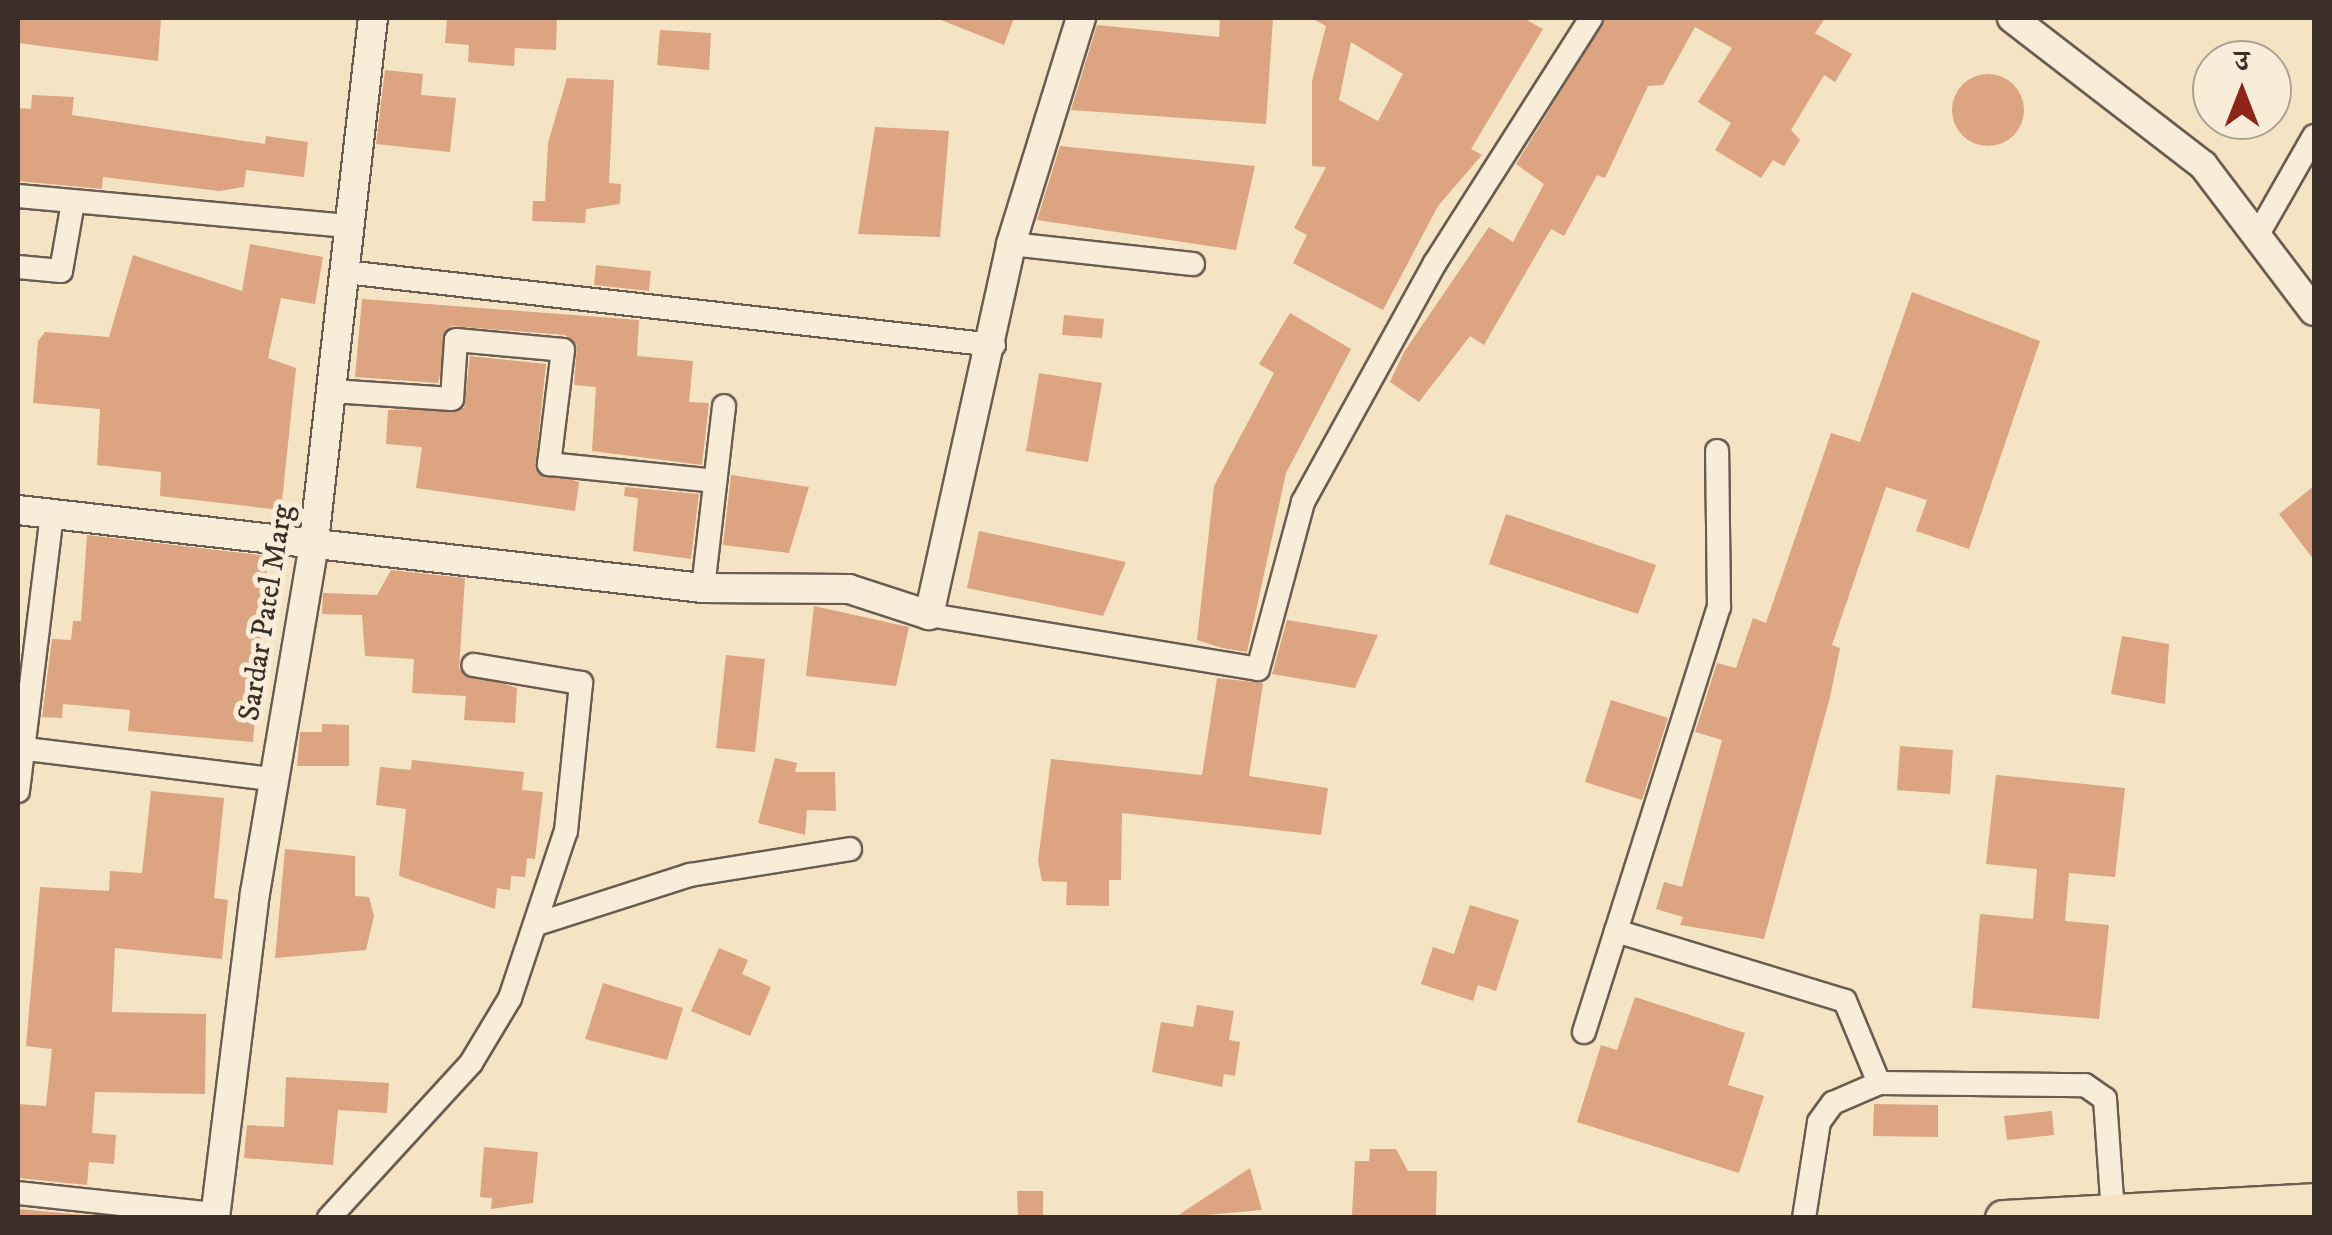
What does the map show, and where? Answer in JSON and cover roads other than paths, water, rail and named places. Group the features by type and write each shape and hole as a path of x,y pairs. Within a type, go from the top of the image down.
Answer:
{"main road":[{"path":"2003,1218 2314,1201"}],"street":[{"name":"Sardar Patel Marg","path":"215,1216 272,779 314,550 373,18"},
{"path":"929,615 994,345 1012,244 1081,18"},
{"path":"18,510 314,550 703,588 849,589 929,615 1258,669 1303,502 1436,263 1591,18"},
{"path":"2012,18 2203,165 2314,311"},
{"path":"2257,236 2314,136"},
{"path":"18,196 348,226"},
{"path":"18,267 61,272 73,202"},
{"path":"1012,244 1192,264"},
{"path":"346,272 994,345"},
{"path":"332,391 452,398 456,340 563,350 550,464 715,481"},
{"path":"703,588 724,406"},
{"path":"1584,1032 1719,607 1716,451"},
{"path":"18,791 20,748 52,514"},
{"path":"328,1218 471,1064 510,998 569,816 586,696 566,674 473,665"},
{"path":"20,748 272,779"},
{"path":"537,924 690,875 850,849"},
{"path":"1616,930 1845,1001 1879,1083"},
{"path":"1804,1218 1819,1122 1833,1103 1879,1083 2085,1085 2104,1099 2113,1212"},
{"path":"18,1193 215,1216"}]}
